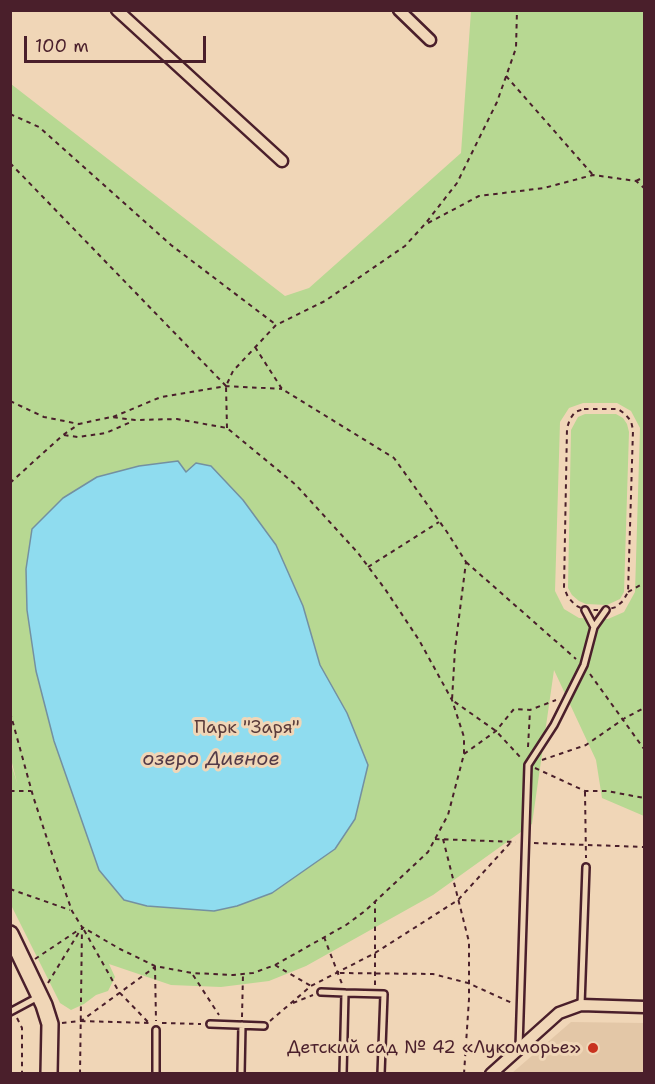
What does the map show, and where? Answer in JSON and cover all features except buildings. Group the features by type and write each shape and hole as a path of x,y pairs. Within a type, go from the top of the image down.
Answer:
{"street":[{"path":"117,10 282,161"},
{"path":"399,10 430,39"},
{"path":"10,934 40,996 50,1024 49,1074"},
{"path":"491,1074 560,1013 581,1005 645,1007"}],"lane":[{"path":"585,610 594,627"},
{"path":"519,1048 528,765 554,725 584,665 594,627 606,610"},
{"path":"581,1005 586,867"},
{"path":"321,992 384,994 381,1074"},
{"path":"343,1074 345,993"},
{"path":"12,1012 40,996"},
{"path":"210,1024 264,1026"},
{"path":"241,1074 242,1025"},
{"path":"156,1027 156,1074"}],"path":[{"path":"227,428 226,386 233,371 276,324 325,302 405,246 426,224 457,183 498,102 516,48 517,10"},
{"path":"506,76 593,175"},
{"path":"10,114 39,127 171,245 276,324"},
{"path":"10,164 226,386"},
{"path":"426,224 479,196 544,188 593,175 636,181 645,188"},
{"path":"636,181 645,177"},
{"path":"255,347 282,389 394,458 466,562 584,665 645,748"},
{"path":"10,483 63,435 79,424 111,417 161,397 226,386 282,389"},
{"path":"10,401 44,417 79,424"},
{"path":"584,409 618,410 626,414 633,430 627,592 623,602 616,607 606,610 585,610 575,605 564,588 567,428 575,412 584,409"},
{"path":"82,927 156,966 192,973 243,974 275,965 346,925 428,852 448,815 463,765 464,754 464,737 452,700 419,640 368,567 296,485 227,428 177,419 135,420 111,417"},
{"path":"63,435 78,437 106,433 135,420"},
{"path":"368,567 440,522"},
{"path":"452,700 455,648 466,562"},
{"path":"627,592 645,582"},
{"path":"464,754 496,731 514,709 530,710 569,695"},
{"path":"452,700 496,731 528,765 585,791 608,791 645,798"},
{"path":"528,765 586,745 624,718 645,708"},
{"path":"528,765 530,710"},
{"path":"10,712 31,791 72,911 119,992 149,1023 156,1027 210,1024"},
{"path":"10,792 31,791"},
{"path":"585,791 586,867"},
{"path":"435,839 645,847"},
{"path":"443,839 469,942 464,1074"},
{"path":"264,1026 311,986 375,953 458,900 511,842"},
{"path":"10,889 72,911"},
{"path":"375,901 375,994"},
{"path":"25,965 82,927"},
{"path":"40,996 82,927"},
{"path":"80,1074 82,927"},
{"path":"324,937 345,993"},
{"path":"275,965 321,992"},
{"path":"81,1021 156,966"},
{"path":"156,966 156,1027"},
{"path":"192,973 226,1025"},
{"path":"338,973 433,974 468,983 521,1007"},
{"path":"242,1025 243,974"},
{"path":"290,1004 321,992"},
{"path":"12,1012 22,1028 22,1074"},
{"path":"50,1024 81,1021 149,1023 156,1027"}],"shaded area":[{"name":"Детский сад № 42 «Лукоморье»","path":"571,1022 644,1023 644,1073 512,1073"}],"green space":[{"name":"Парк \"Заря\"","path":"471,11 644,11 644,816 602,798 596,760 554,670 532,824 433,895 306,966 269,981 221,987 171,985 109,964 115,977 108,991 96,995 71,1010 60,1003 11,905 10,760 17,783 10,755 11,84 285,296 309,288 461,153","holes":["583,403 617,403 631,411 640,428 635,592 624,612 608,619 579,618 564,609 555,591 560,422 569,408"]},
{"path":"585,414 616,414 623,418 629,432 624,592 620,599 607,605 586,604 579,601 568,588 571,430 578,417"}],"water":[{"name":"озеро Дивное","path":"178,461 186,472 196,463 211,466 243,500 276,545 303,606 320,665 347,713 368,765 355,819 335,849 272,893 237,906 214,911 147,906 124,900 99,870 54,741 36,671 27,610 26,569 32,529 63,498 97,477 139,466"}],"place":[{"name":"Детский сад № 42 «Лукоморье»","path":"593,1048"}]}
